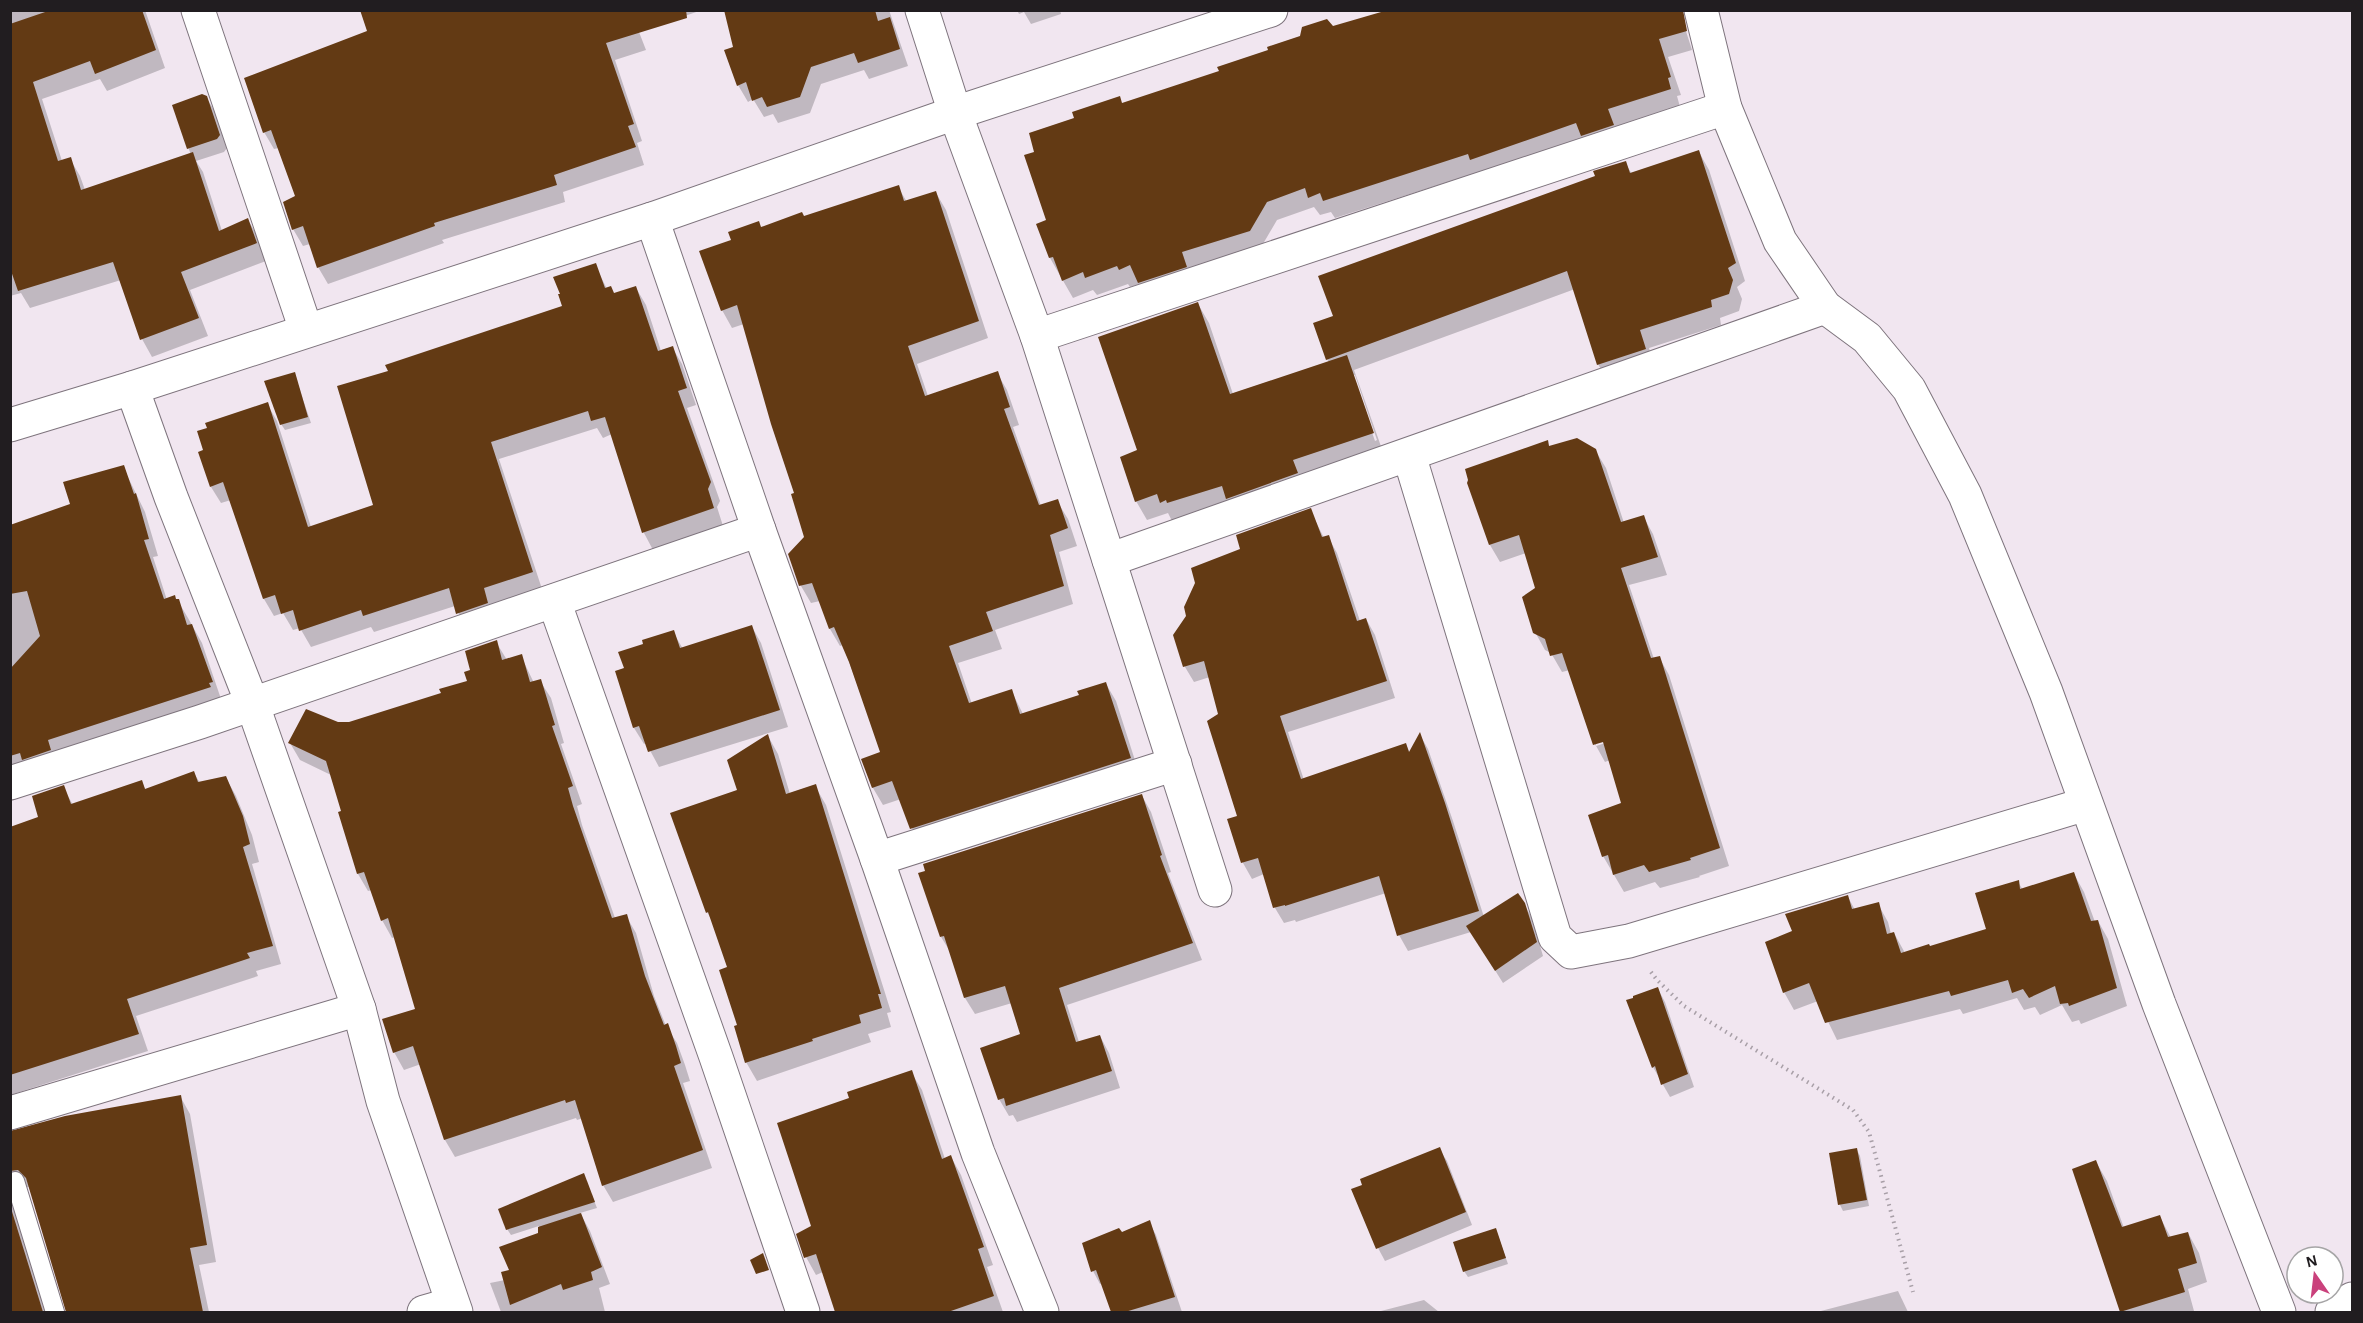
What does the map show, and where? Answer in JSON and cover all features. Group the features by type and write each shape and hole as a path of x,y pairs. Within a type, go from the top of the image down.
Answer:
{"street":[{"path":"198,10 306,330"},
{"path":"922,10 955,113 1037,336 1215,890"},
{"path":"10,425 132,388 652,219 955,113 1271,10"},
{"path":"1701,10 1725,108 1780,241 1825,307 1867,338 1909,389 1960,484 2046,692 2159,1004 2279,1312"},
{"path":"1037,336 1725,108"},
{"path":"652,219 978,1153 1042,1312"},
{"path":"1109,560 1825,307"},
{"path":"132,388 171,497 252,704 359,1009 383,1101 444,1310"},
{"path":"1409,455 1555,937 1571,952 1629,941 2086,804"},
{"path":"10,783 252,704 759,530"},
{"path":"554,601 716,1057 803,1312"},
{"path":"877,859 1175,764"},
{"path":"10,1113 359,1009"},
{"path":"2332,1312 2352,1299"}],"lane":[{"path":"15,1181 55,1312"}],"path":[{"path":"1629,941 1656,980 1684,1006 1853,1110 1869,1132 1913,1292"}],"building":[{"path":"51,10 142,10 156,50 95,74 90,61 33,82 58,161 71,157 81,190 193,152 219,231 248,218 257,243 181,272 199,318 140,340 113,262 18,291 10,268 10,24"},
{"path":"360,10 686,10 687,18 606,43 634,124 628,126 636,147 554,175 557,185 434,223 435,226 317,268 303,226 292,230 283,202 295,196 271,130 263,133 244,78 367,31"},
{"path":"724,10 875,10 878,21 890,17 900,49 858,63 854,53 811,67 800,97 767,107 762,97 752,101 746,82 737,86 724,50 733,47"},
{"path":"1388,10 1683,10 1687,31 1659,39 1671,77 1668,78 1671,89 1608,109 1614,125 1581,136 1576,123 1470,160 1468,154 1323,201 1320,193 1308,198 1305,188 1267,202 1250,231 1182,252 1187,267 1138,283 1130,265 1119,270 1117,266 1085,278 1083,272 1062,281 1053,257 1049,258 1036,224 1046,220 1024,155 1034,152 1029,133 1074,118 1072,112 1120,96 1122,103 1219,71 1217,67 1268,50 1267,47 1300,36 1302,27 1327,19 1333,26"},
{"path":"202,94 207,96 220,135 217,139 187,149 172,105"},
{"path":"1699,150 1736,263 1728,268 1733,280 1729,294 1711,300 1712,307 1640,330 1646,349 1597,365 1567,271 1326,360 1313,323 1333,316 1318,276 1595,176 1593,171 1626,161 1630,173"},
{"path":"899,185 904,201 936,191 979,321 908,346 925,396 998,371 1010,407 1004,409 1039,505 1058,499 1068,528 1050,535 1064,586 986,612 993,631 949,646 969,703 1012,689 1020,714 1079,695 1077,691 1106,682 1131,758 910,829 892,781 872,788 861,759 880,752 849,662 834,627 829,629 812,583 799,586 788,554 804,537 791,494 794,493 771,424 737,305 721,311 699,251 731,240 728,232 759,221 761,227 802,212 804,216"},
{"path":"596,263 605,288 611,286 614,293 636,286 658,351 673,346 687,388 678,391 711,482 708,489 714,508 642,533 605,417 591,421 588,411 491,442 533,572 484,588 488,603 456,614 449,588 363,616 361,610 299,631 293,610 281,614 275,595 263,599 223,482 210,487 198,452 203,450 197,431 207,428 205,423 268,402 308,527 373,505 337,386 388,371 385,365 562,306 553,277"},
{"path":"1198,302 1230,394 1347,355 1374,433 1293,460 1298,473 1226,499 1222,486 1167,503 1166,500 1160,503 1157,494 1135,502 1120,457 1137,450 1098,337"},
{"path":"295,372 308,417 280,425 264,381"},
{"path":"1577,438 1596,449 1621,522 1644,515 1658,557 1621,568 1651,658 1660,656 1720,848 1690,858 1691,860 1649,872 1644,865 1613,875 1608,855 1602,857 1588,815 1621,803 1603,742 1593,745 1562,653 1550,656 1545,639 1533,633 1522,597 1535,588 1519,535 1489,545 1467,483 1465,469 1548,440 1549,446"},
{"path":"124,465 134,494 136,493 149,539 144,540 164,599 175,595 176,599 179,599 187,625 192,624 213,682 209,683 211,687 48,740 51,750 22,760 20,753 10,756 10,669 40,636 27,591 10,594 10,525 70,504 63,482"},
{"path":"1311,508 1322,537 1329,535 1357,621 1366,618 1387,681 1280,716 1301,779 1406,743 1409,752 1420,732 1479,911 1397,936 1379,876 1273,908 1258,858 1241,863 1227,819 1237,816 1207,721 1218,714 1204,661 1183,667 1173,635 1186,616 1184,607 1195,583 1191,568 1240,549 1236,535"},
{"path":"752,625 780,710 648,752 639,726 633,728 615,671 624,668 618,652 643,644 642,640 674,630 680,648"},
{"path":"497,640 502,660 522,654 530,682 541,679 555,725 552,726 573,786 568,788 573,806 612,918 627,914 645,976 664,1025 668,1023 676,1046 681,1063 674,1066 703,1150 602,1186 575,1100 566,1103 565,1100 444,1140 413,1046 393,1053 382,1019 415,1009 388,918 381,921 364,872 357,874 338,812 341,811 326,761 288,743 306,709 338,722 349,722 441,693 439,689 467,681 464,672 470,670 465,651"},
{"path":"768,734 786,794 816,784 881,994 878,994 882,1008 859,1015 861,1023 745,1063 734,1026 737,1025 719,970 727,967 670,813 737,790 727,760"},
{"path":"194,771 198,782 226,776 243,816 250,844 243,847 273,946 247,953 250,958 127,999 139,1034 10,1075 10,827 38,817 32,796 64,785 71,804 142,780 145,789"},
{"path":"1142,794 1162,855 1160,856 1193,943 1059,988 1076,1042 1100,1035 1112,1071 1006,1106 1004,1098 998,1100 980,1048 1020,1034 1005,986 964,998 944,936 940,937 918,873 925,871 923,864"},
{"path":"2074,872 2091,921 2098,920 2117,988 2069,1006 2068,1003 2060,1004 2055,986 2029,998 2023,989 2012,993 2008,980 1951,996 1949,991 1825,1023 1809,983 1783,993 1765,942 1792,931 1785,914 1848,895 1852,909 1879,902 1887,934 1894,932 1901,953 1986,929 1975,893 2019,880 2020,889"},
{"path":"1518,893 1525,903 1537,942 1495,971 1466,926"},
{"path":"1658,987 1688,1074 1661,1085 1655,1066 1652,1068 1626,1000"},
{"path":"912,1070 942,1159 951,1155 984,1247 978,1249 994,1296 948,1312 835,1312 816,1254 804,1258 796,1234 811,1226 777,1123 849,1098 847,1092"},
{"path":"181,1095 207,1245 190,1248 203,1312 66,1312 26,1178 18,1170 10,1171 10,1131 65,1116"},
{"path":"1440,1147 1466,1212 1376,1249 1351,1189 1362,1185 1360,1179"},
{"path":"1857,1148 1867,1200 1838,1205 1829,1153"},
{"path":"2096,1160 2122,1227 2160,1215 2168,1237 2188,1232 2197,1263 2178,1269 2185,1292 2120,1312 2072,1169"},
{"path":"584,1173 595,1202 506,1230 498,1209"},
{"path":"10,1205 43,1312 10,1312"},
{"path":"581,1213 602,1267 591,1272 593,1280 563,1290 561,1284 510,1305 501,1272 509,1270 499,1247 538,1233 538,1227"},
{"path":"1150,1220 1175,1297 1125,1312 1111,1312 1096,1270 1091,1272 1082,1243 1119,1228 1122,1232"},
{"path":"1496,1228 1506,1258 1463,1272 1453,1242"},
{"path":"763,1253 769,1270 756,1274 750,1260"}]}
